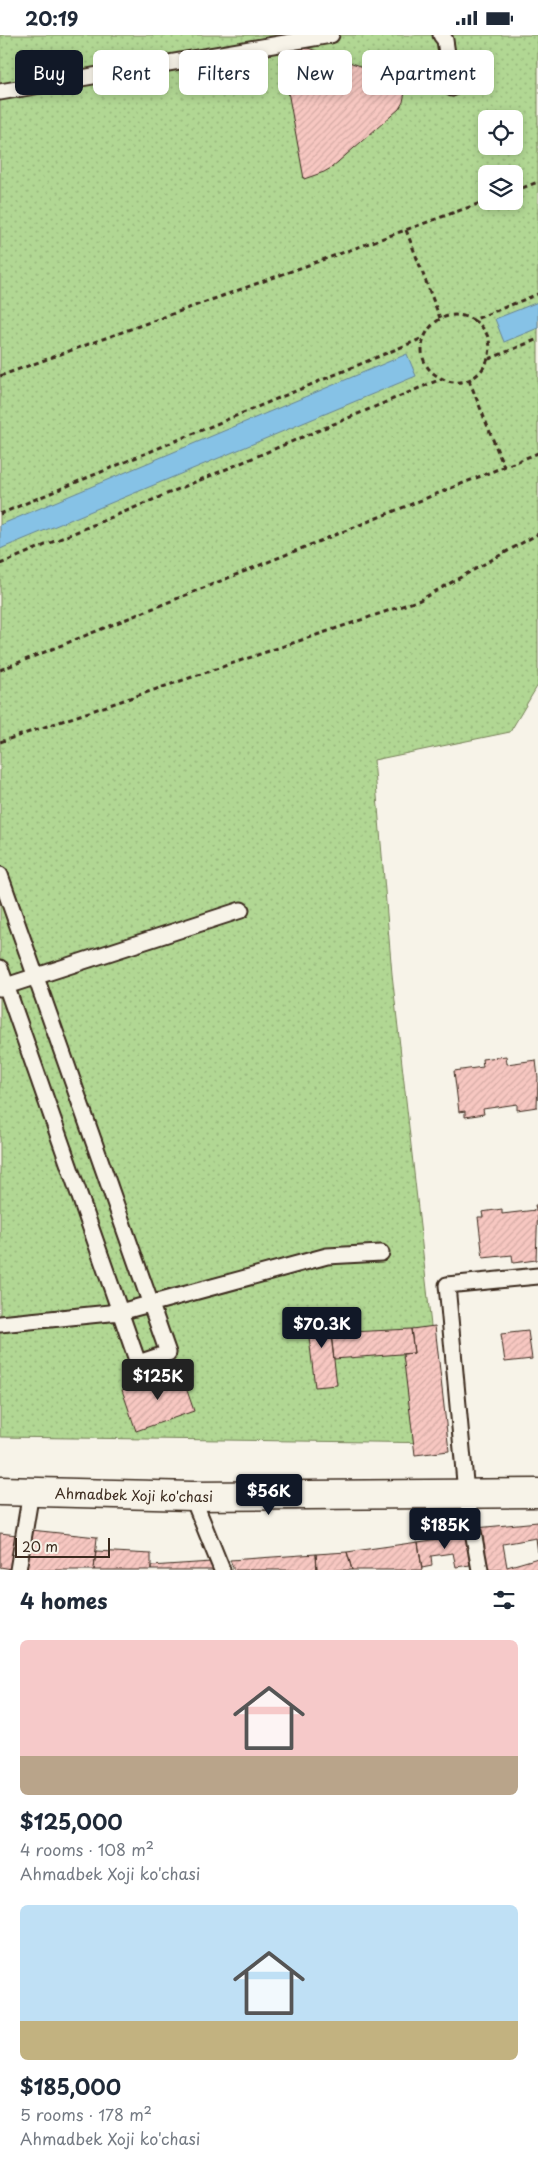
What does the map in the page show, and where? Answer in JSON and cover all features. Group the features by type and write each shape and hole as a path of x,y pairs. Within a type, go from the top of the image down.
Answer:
{"street":[{"name":"Ahmadbek Xoji ko'chasi","path":"0,1491 192,1496 538,1493"}],"lane":[{"path":"0,92 331,35"},
{"path":"441,35 445,40 446,50"},
{"path":"0,875 168,1353 138,1363 3,987 0,968"},
{"path":"3,987 241,910"},
{"path":"0,1324 120,1311 327,1256 380,1253"},
{"path":"480,1570 466,1493 447,1285 538,1275"},
{"path":"18,1570 31,1492"},
{"path":"192,1496 222,1570"}],"path":[{"path":"523,188 538,182"},
{"path":"0,376 478,204"},
{"path":"406,230 440,318"},
{"path":"473,320 538,294"},
{"path":"454,315 467,316 473,320 486,333 490,346 488,359 482,371 469,380 459,383 441,379 434,375 426,364 422,351 423,338 430,326 440,318 454,315"},
{"path":"0,514 423,338"},
{"path":"488,359 538,339"},
{"path":"0,564 441,379"},
{"path":"469,380 504,467"},
{"path":"0,670 538,453"},
{"path":"0,742 420,600 538,534"}],"green space":[{"path":"0,35 538,35 538,685 510,732 374,760 392,974 444,1443 0,1437"}],"water":[{"path":"538,302 538,328 504,342 495,319"},
{"path":"407,354 416,376 0,549 0,525"}],"building":[{"path":"299,45 314,50 285,50 286,47"},
{"path":"352,63 362,66 362,95 404,95 399,109 331,168 304,179 289,95 352,95"},
{"path":"506,1056 507,1064 536,1060 538,1078 537,1107 517,1110 517,1104 483,1109 484,1114 465,1117 465,1111 459,1112 454,1071 483,1067 482,1059"},
{"path":"535,1205 538,1205 536,1260 513,1263 512,1255 483,1258 478,1217 483,1217 482,1212 502,1209 502,1214 536,1210"},
{"path":"328,1310 337,1385 315,1387 306,1313"},
{"path":"435,1326 449,1451 415,1455 403,1354 414,1353 411,1329"},
{"path":"411,1329 414,1353 334,1359 331,1333"},
{"path":"528,1331 532,1359 505,1362 501,1334"},
{"path":"180,1370 194,1411 136,1431 122,1390"},
{"path":"538,1522 538,1553 536,1538 503,1544 507,1567 538,1558 538,1570 485,1570 476,1528"},
{"path":"31,1530 97,1537 94,1570 27,1570"},
{"path":"0,1533 17,1535 12,1569 0,1567"},
{"path":"466,1535 470,1565 456,1567 453,1553 431,1556 432,1566 422,1568 418,1542"},
{"path":"418,1542 422,1570 352,1570 347,1552"},
{"path":"96,1551 151,1554 151,1570 94,1570"},
{"path":"347,1552 352,1570 317,1570 316,1554"},
{"path":"316,1554 317,1570 234,1570 230,1560"},
{"path":"211,1562 214,1570 151,1570 151,1566"}]}
